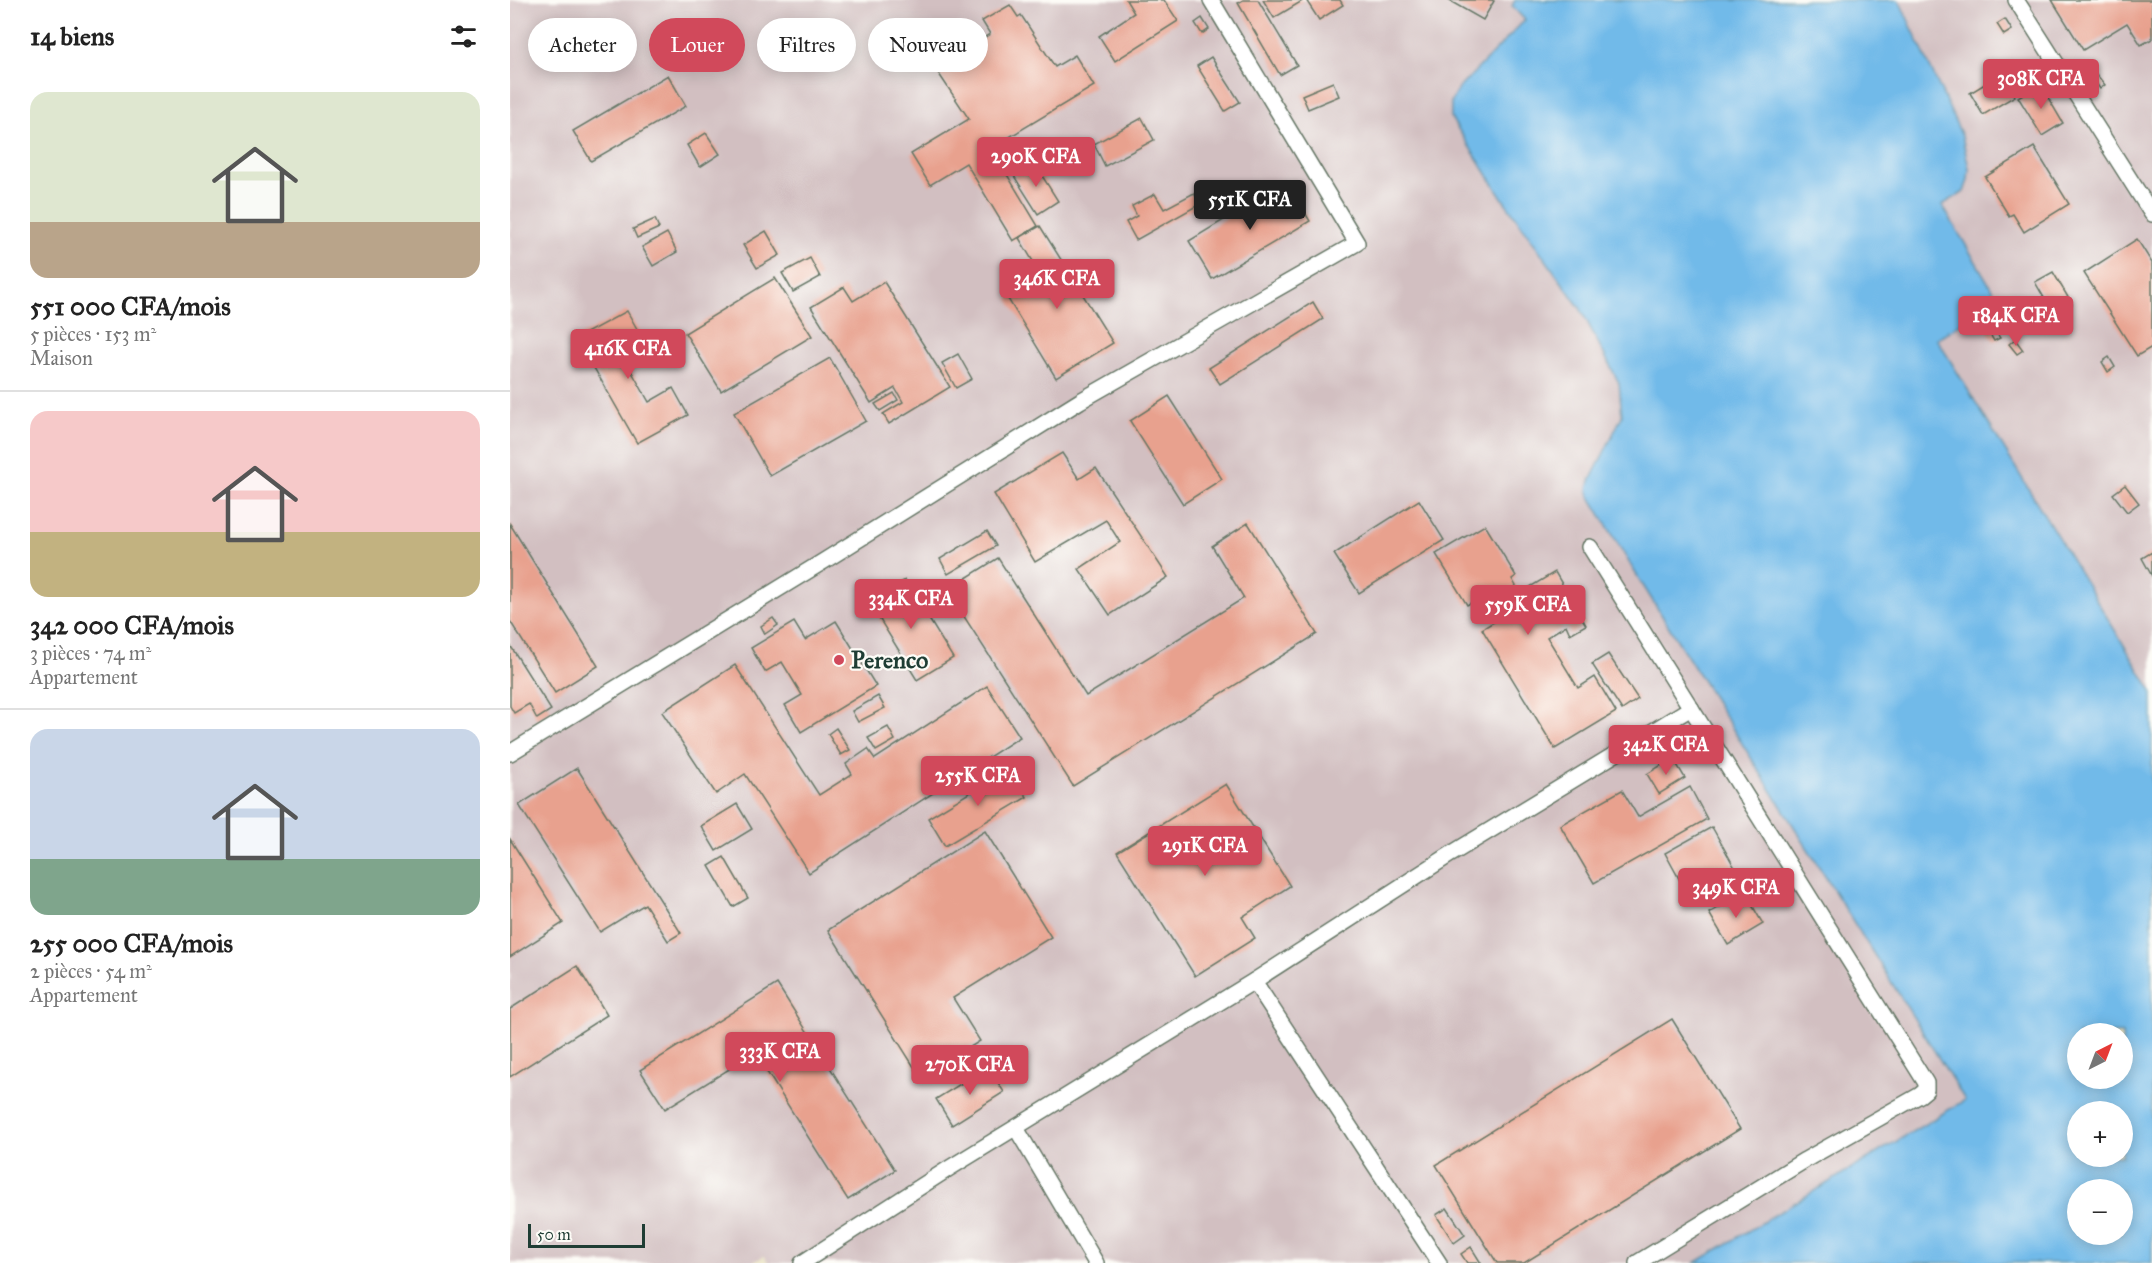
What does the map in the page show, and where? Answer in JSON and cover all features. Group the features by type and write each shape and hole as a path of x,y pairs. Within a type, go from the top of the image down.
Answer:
{"street":[{"path":"510,753 1080,401 1357,243 1211,0"},
{"path":"2016,0 2152,214"},
{"path":"1590,547 1926,1083 1926,1090 1805,1160 1637,1263"},
{"path":"802,1263 948,1169 1254,981 1451,854 1691,708"},
{"path":"1254,981 1439,1263"},
{"path":"1016,1128 1096,1263"}],"shaded area":[{"path":"510,0 1515,0 1512,7 1525,20 1459,88 1451,118 1505,202 1580,308 1619,383 1622,416 1607,448 1590,497 1965,1100 1695,1263 769,1263 764,1256 752,1263 510,1263"},
{"path":"1899,0 2152,0 2152,691 1937,338 1998,299 1942,205 1968,180 1969,167 1962,136"}],"water":[{"path":"1515,0 1899,0 1962,136 1969,168 1964,192 1942,205 1998,299 1937,339 2152,691 2152,1263 1695,1263 1965,1100 1590,497 1588,489 1590,481 1622,416 1619,383 1580,308 1505,202 1451,118 1451,101 1459,88 1525,20 1512,6"}],"building":[{"path":"1126,0 1164,0 1178,21 1115,61 1099,36 1134,13"},
{"path":"1243,0 1258,0 1297,65 1280,75 1238,3"},
{"path":"1263,0 1304,0 1274,18"},
{"path":"1306,0 1340,0 1343,5 1319,20"},
{"path":"1448,0 1492,0 1494,1 1483,20"},
{"path":"2052,0 2152,0 2152,39 2141,45 2127,23 2083,50"},
{"path":"1010,5 1018,17 1021,15 1055,67 1075,55 1094,86 991,148 1038,226 1013,241 966,163 930,185 911,154 969,119 938,72 988,72 988,35 990,34 987,18"},
{"path":"1202,18 1209,29 1202,34 1195,23"},
{"path":"2005,19 2012,30 2004,35 1997,24"},
{"path":"1211,57 1240,102 1225,111 1197,66"},
{"path":"2001,74 2015,96 1983,115 1970,93"},
{"path":"2096,74 2105,85 2100,89 2092,77"},
{"path":"668,75 686,106 591,161 573,131"},
{"path":"1333,82 1339,96 1308,109 1302,95"},
{"path":"2040,84 2063,123 2042,136 2018,97"},
{"path":"1142,118 1154,140 1105,166 1094,144"},
{"path":"706,133 720,154 700,167 687,145"},
{"path":"2034,147 2069,204 2024,232 2013,214 2009,216 1985,177"},
{"path":"1034,163 1058,201 1038,214 1014,176"},
{"path":"1286,182 1310,221 1212,279 1189,241"},
{"path":"1194,193 1200,204 1136,240 1126,222 1137,216 1132,206 1155,194 1164,209"},
{"path":"655,219 659,228 637,238 633,229"},
{"path":"1040,226 1113,343 1056,378 1008,299 1043,278 1019,238"},
{"path":"766,231 780,255 757,268 743,245"},
{"path":"667,233 677,252 653,266 642,247"},
{"path":"2137,239 2152,263 2152,347 2137,356 2084,273"},
{"path":"810,258 820,277 793,292 782,273"},
{"path":"2053,272 2072,304 2054,315 2035,282"},
{"path":"775,278 812,336 721,391 685,333"},
{"path":"884,282 950,387 889,424 883,414 903,402 895,388 871,403 811,307 844,287 853,301"},
{"path":"1313,302 1323,319 1220,384 1209,368"},
{"path":"627,311 641,336 619,349 649,402 673,388 688,415 637,443 577,338"},
{"path":"1991,325 2000,338 1994,341 1986,328"},
{"path":"2015,339 2023,350 2017,354 2009,344"},
{"path":"958,354 972,379 956,388 942,363"},
{"path":"2109,357 2115,367 2108,372 2102,362"},
{"path":"830,358 866,421 770,476 734,413"},
{"path":"894,393 898,400 880,411 875,404"},
{"path":"1169,396 1222,479 1183,504 1130,421"},
{"path":"1062,453 1079,479 1096,468 1168,577 1110,615 1079,569 1120,542 1106,520 1035,562 994,494"},
{"path":"2125,485 2139,503 2127,512 2113,494"},
{"path":"1419,500 1444,540 1359,593 1334,554"},
{"path":"1248,523 1317,634 1073,786 947,590 998,558 1086,696 1244,598 1212,546"},
{"path":"510,524 598,666 555,693 510,621"},
{"path":"1485,525 1516,576 1512,579 1520,593 1555,572 1586,625 1570,634 1566,625 1547,637 1578,688 1595,677 1616,712 1555,749 1482,629 1497,620 1483,596 1467,605 1436,554"},
{"path":"987,531 996,546 948,574 940,559"},
{"path":"2152,552 2152,576 2142,558"},
{"path":"905,580 953,658 917,680 869,602"},
{"path":"773,618 778,625 765,634 761,626"},
{"path":"836,621 876,686 801,732 785,705 802,695 782,662 765,672 751,648 794,622 805,640"},
{"path":"510,645 551,710 537,719 529,704 514,713 510,706"},
{"path":"1608,654 1638,699 1622,710 1592,664"},
{"path":"735,665 819,795 852,774 846,764 868,749 875,759 987,686 1020,737 809,873 745,774 716,794 662,712"},
{"path":"878,696 885,708 858,722 852,711"},
{"path":"888,727 895,740 876,751 868,738"},
{"path":"836,728 850,750 841,755 828,734"},
{"path":"1665,747 1670,755 1664,758 1659,751"},
{"path":"1673,758 1685,778 1659,794 1647,774"},
{"path":"577,768 681,933 668,941 645,904 600,932 519,805"},
{"path":"1010,768 1027,797 945,846 928,818"},
{"path":"1226,784 1290,886 1242,917 1255,938 1195,976 1117,852"},
{"path":"1690,787 1707,819 1594,883 1560,825 1622,790 1638,817"},
{"path":"737,804 752,829 716,851 701,826"},
{"path":"1712,827 1735,868 1688,895 1665,853"},
{"path":"985,831 1051,937 953,998 980,1041 921,1078 828,930"},
{"path":"510,839 563,923 510,957"},
{"path":"724,857 748,898 733,907 709,866"},
{"path":"1745,893 1763,924 1728,945 1709,913"},
{"path":"577,966 607,1015 510,1077 510,1009"},
{"path":"777,984 895,1170 848,1200 755,1053 665,1109 640,1070"},
{"path":"1672,1019 1740,1129 1524,1263 1497,1263 1436,1165"},
{"path":"988,1067 1004,1092 952,1125 936,1099"},
{"path":"1447,1208 1465,1235 1454,1243 1436,1215"},
{"path":"1471,1247 1481,1263 1467,1263 1461,1254"}],"place":[{"name":"Perenco","path":"839,660"}]}
